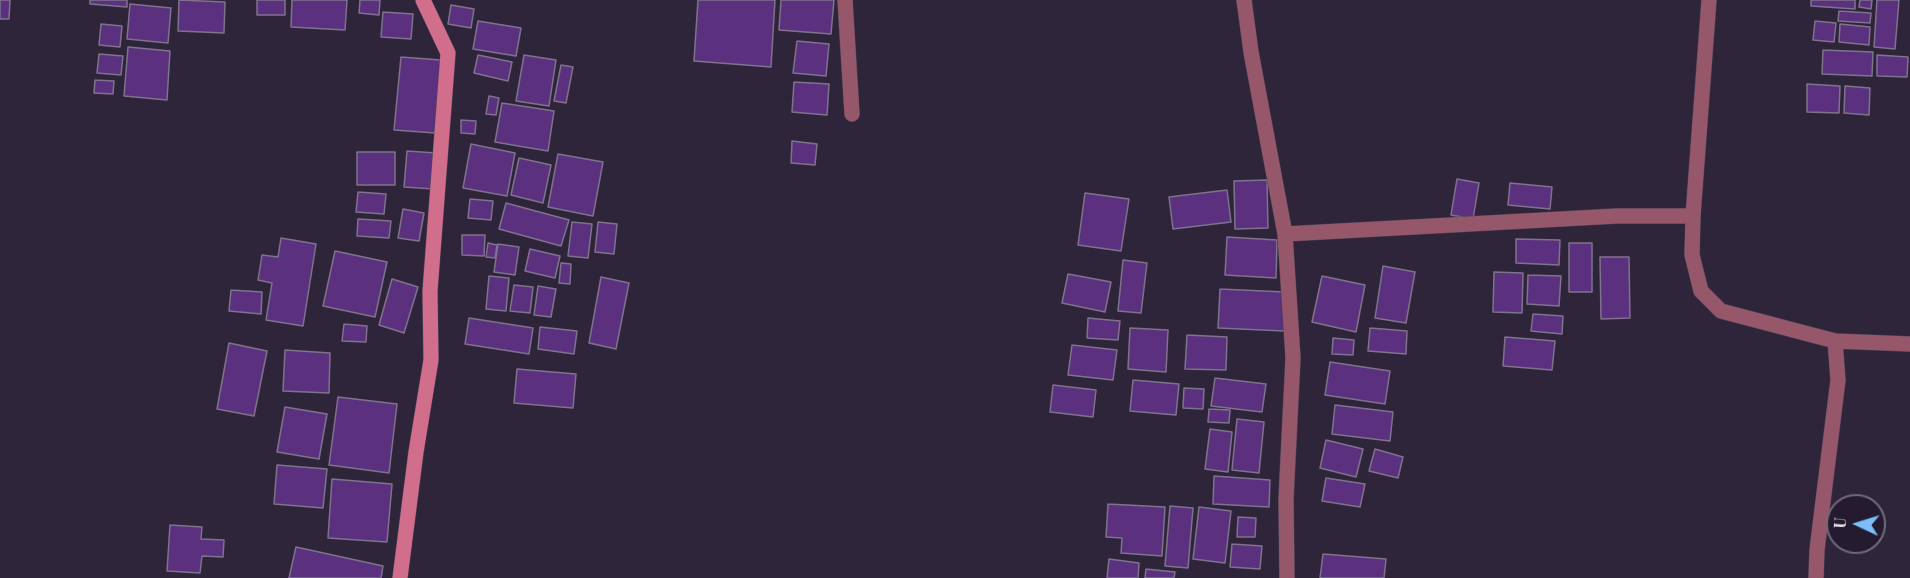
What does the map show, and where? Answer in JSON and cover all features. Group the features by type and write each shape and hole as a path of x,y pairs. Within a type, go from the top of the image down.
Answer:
{"street":[{"path":"400,578 416,452 431,360 430,291 448,52 423,0"},
{"path":"845,0 852,114"},
{"path":"1244,0 1251,52 1285,234 1293,358 1286,499 1287,578"},
{"path":"1709,0 1693,216 1692,255 1701,291 1722,311 1835,341 1910,344"},
{"path":"1285,234 1617,216 1693,216"},
{"path":"1816,578 1817,550 1838,380 1835,341"}],"building":[{"path":"0,0 10,0 9,19 0,19"},
{"path":"90,0 127,0 127,7 90,4"},
{"path":"179,0 225,2 224,33 178,31"},
{"path":"257,0 285,0 285,15 257,15"},
{"path":"292,0 347,0 345,30 291,27"},
{"path":"360,0 380,0 379,15 359,13"},
{"path":"698,0 775,0 771,67 694,61"},
{"path":"781,0 834,0 831,34 779,30"},
{"path":"1811,0 1855,0 1855,9 1811,6"},
{"path":"1860,0 1872,0 1871,9 1859,7"},
{"path":"1877,0 1899,0 1895,49 1874,47"},
{"path":"130,4 171,8 168,43 127,39"},
{"path":"451,5 474,9 471,28 448,24"},
{"path":"1839,11 1871,13 1870,23 1838,21"},
{"path":"383,12 413,14 411,39 381,37"},
{"path":"478,21 521,28 516,56 473,49"},
{"path":"1815,21 1836,23 1834,42 1813,40"},
{"path":"101,24 122,26 120,47 99,45"},
{"path":"1840,24 1870,27 1869,45 1839,42"},
{"path":"797,41 829,44 826,76 793,73"},
{"path":"128,47 170,51 167,100 124,96"},
{"path":"1823,50 1873,52 1872,76 1822,74"},
{"path":"99,54 123,56 121,75 97,73"},
{"path":"478,55 512,62 508,81 474,73"},
{"path":"524,55 556,60 549,106 516,101"},
{"path":"1877,55 1908,57 1907,77 1877,76"},
{"path":"401,57 441,60 435,133 394,130"},
{"path":"561,65 573,67 566,103 554,101"},
{"path":"95,80 114,81 113,94 94,93"},
{"path":"794,82 829,84 827,115 792,112"},
{"path":"1807,84 1840,86 1839,113 1807,112"},
{"path":"1845,86 1870,88 1869,115 1844,113"},
{"path":"489,96 499,98 496,115 486,114"},
{"path":"502,103 554,111 548,151 495,142"},
{"path":"461,120 476,121 475,134 461,133"},
{"path":"792,141 817,144 815,165 791,163"},
{"path":"471,144 515,153 507,196 463,188"},
{"path":"407,151 436,153 434,189 404,187"},
{"path":"357,152 395,152 395,185 357,185"},
{"path":"558,154 603,162 593,216 548,207"},
{"path":"519,158 551,165 543,203 511,195"},
{"path":"1457,179 1479,183 1473,219 1451,215"},
{"path":"1267,180 1268,228 1235,229 1234,181"},
{"path":"1510,183 1552,187 1550,209 1508,205"},
{"path":"1227,190 1231,222 1173,229 1169,197"},
{"path":"358,192 386,194 384,214 356,212"},
{"path":"1085,193 1129,199 1121,251 1078,245"},
{"path":"470,199 493,201 491,220 468,218"},
{"path":"506,203 569,220 561,246 499,229"},
{"path":"403,209 424,213 419,241 398,238"},
{"path":"358,219 391,221 389,238 357,236"},
{"path":"572,222 592,224 588,258 568,256"},
{"path":"598,222 617,224 614,254 595,252"},
{"path":"462,235 485,235 484,256 462,255"},
{"path":"1227,237 1277,240 1276,278 1225,275"},
{"path":"281,238 316,244 303,326 266,320 272,283 258,280 262,255 278,257"},
{"path":"1516,239 1560,240 1559,265 1516,263"},
{"path":"488,243 497,245 495,258 486,257"},
{"path":"1569,243 1592,243 1592,292 1569,292"},
{"path":"498,244 519,247 515,275 494,272"},
{"path":"530,249 560,256 555,278 525,271"},
{"path":"335,251 387,262 375,317 323,306"},
{"path":"1600,257 1629,257 1630,318 1601,319"},
{"path":"1123,260 1147,263 1141,313 1118,311"},
{"path":"561,263 571,264 570,284 559,283"},
{"path":"1383,266 1415,272 1406,323 1375,318"},
{"path":"1494,272 1523,273 1522,313 1493,312"},
{"path":"1068,274 1111,282 1105,312 1062,303"},
{"path":"1528,275 1561,276 1559,306 1527,304"},
{"path":"489,276 509,278 506,311 486,309"},
{"path":"1322,276 1365,285 1356,332 1312,322"},
{"path":"601,277 629,283 616,349 589,343"},
{"path":"392,279 418,287 404,333 379,325"},
{"path":"514,285 533,287 530,313 510,311"},
{"path":"538,286 556,289 551,317 534,315"},
{"path":"1220,289 1285,292 1284,331 1218,328"},
{"path":"231,290 262,292 261,314 229,311"},
{"path":"1533,314 1563,316 1562,334 1531,331"},
{"path":"469,318 533,328 529,354 465,344"},
{"path":"1088,318 1120,321 1118,340 1087,338"},
{"path":"344,324 367,326 366,342 342,341"},
{"path":"540,327 577,331 574,354 538,349"},
{"path":"1130,328 1168,330 1166,372 1128,369"},
{"path":"1370,328 1407,331 1406,354 1368,351"},
{"path":"1187,335 1227,337 1226,370 1185,369"},
{"path":"1505,337 1555,341 1552,370 1503,366"},
{"path":"1333,338 1354,340 1353,355 1332,354"},
{"path":"229,343 267,351 254,416 217,409"},
{"path":"1072,345 1117,350 1113,380 1068,375"},
{"path":"285,350 330,353 329,393 283,391"},
{"path":"1330,362 1390,371 1385,404 1325,395"},
{"path":"517,369 576,374 573,408 514,403"},
{"path":"1215,378 1266,384 1262,412 1211,406"},
{"path":"1133,380 1179,384 1176,415 1130,411"},
{"path":"1053,385 1096,390 1093,417 1050,412"},
{"path":"1184,388 1204,389 1203,409 1183,408"},
{"path":"338,397 397,404 389,473 329,465"},
{"path":"1335,405 1393,412 1390,441 1332,434"},
{"path":"285,407 327,414 319,459 277,452"},
{"path":"1209,409 1230,410 1229,423 1208,422"},
{"path":"1237,419 1264,422 1259,473 1232,470"},
{"path":"1210,429 1232,432 1228,472 1205,469"},
{"path":"1326,440 1363,449 1356,477 1320,468"},
{"path":"1375,449 1403,457 1398,478 1369,471"},
{"path":"277,465 327,469 323,508 274,504"},
{"path":"1214,476 1270,480 1269,507 1213,504"},
{"path":"1326,478 1365,484 1360,507 1322,501"},
{"path":"332,479 392,484 387,542 328,538"},
{"path":"1108,504 1165,507 1162,556 1121,553 1122,538 1106,537"},
{"path":"1170,506 1193,508 1188,568 1165,566"},
{"path":"1199,507 1231,511 1225,563 1193,559"},
{"path":"1238,517 1256,518 1255,537 1237,537"},
{"path":"170,525 202,527 201,539 224,540 223,557 202,556 200,573 167,571"},
{"path":"1232,544 1262,546 1260,569 1230,567"},
{"path":"296,547 383,566 381,578 289,578"},
{"path":"1323,554 1386,559 1384,578 1320,578"},
{"path":"1109,559 1139,563 1138,578 1107,578"},
{"path":"1146,569 1175,572 1174,578 1145,578"}]}
